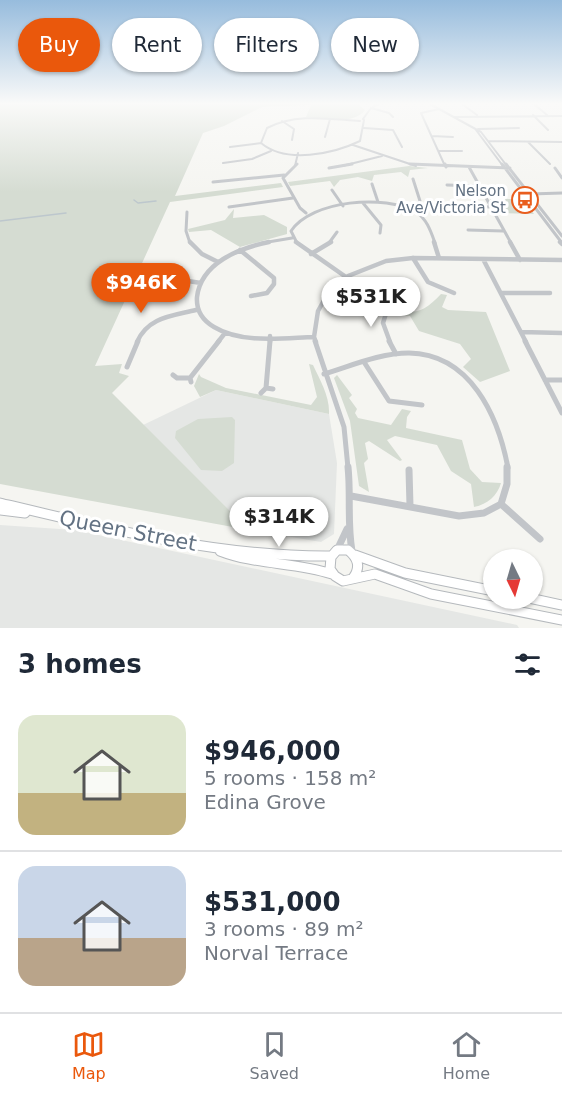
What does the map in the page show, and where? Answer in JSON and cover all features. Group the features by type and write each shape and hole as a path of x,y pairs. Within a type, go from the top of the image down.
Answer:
{"main road":[{"name":"Queen Street","path":"0,503 41,514 214,548 274,556 334,553"},
{"name":"Queen Street","path":"0,510 41,514"},
{"name":"Queen Street","path":"214,548 228,555 312,566 332,574"},
{"path":"483,589 380,566 348,550 334,553 329,565 332,574 342,581 370,573 414,589 562,620"},
{"path":"353,578 358,570 354,554"},
{"path":"543,601 562,605"}],"street":[{"path":"261,143 264,133"},
{"path":"292,140 293,133"},
{"path":"223,163 252,159 271,151 298,153 329,151 353,145 360,141 361,133"},
{"path":"395,133 402,147"},
{"path":"481,133 562,236"},
{"path":"446,167 432,136 453,136"},
{"path":"488,141 562,142"},
{"path":"488,141 505,168 562,244"},
{"path":"528,142 550,164"},
{"path":"230,147 261,143 271,151"},
{"path":"353,145 410,165 510,168"},
{"path":"439,151 462,151"},
{"path":"213,182 284,175 297,164 298,153"},
{"path":"329,168 366,162 382,156"},
{"path":"468,167 519,257"},
{"path":"555,168 562,178"},
{"path":"284,175 284,181 293,198 306,213"},
{"path":"413,179 420,201 413,210"},
{"path":"372,184 378,202"},
{"path":"447,185 479,186"},
{"path":"332,190 343,206"},
{"path":"524,194 562,193"},
{"path":"229,207 293,198"},
{"path":"292,238 293,225 306,213 378,202 413,210 426,222 439,258"},
{"path":"363,203 381,225 380,233"},
{"path":"455,206 490,207"},
{"path":"187,212 184,231 192,247 218,262"},
{"path":"468,230 503,231"},
{"path":"311,254 330,243 337,232"},
{"path":"314,337 225,333 207,324 196,310 196,294 201,283 218,262 240,250 266,241 292,238 311,254 346,277"},
{"path":"240,250 274,278 274,284 267,293 251,296"},
{"path":"334,553 342,545 348,526 351,496 344,427 324,374 314,337 318,311 327,295 346,277 374,264 413,258 505,259 519,257 533,260 562,260"},
{"path":"413,258 424,281 433,287 454,293"},
{"path":"483,259 562,413"},
{"path":"162,277 201,283"},
{"path":"501,293 550,293"},
{"path":"389,304 381,321 396,354"},
{"path":"127,367 141,331 148,323 196,310"},
{"path":"521,332 562,333"},
{"path":"173,375 190,380 225,333"},
{"path":"261,393 266,388 270,336"},
{"path":"324,374 396,354 418,353 445,362 461,371 481,392 495,426 510,475 509,486 501,504 474,516 459,516 351,496"},
{"path":"364,362 389,401 422,405"},
{"path":"545,380 562,380"},
{"path":"266,388 273,389"},
{"path":"409,470 410,506"},
{"path":"501,504 540,539"},
{"path":"348,526 354,554"}],"shaded area":[{"path":"0,133 203,133 175,196 281,183 283,187 170,202 95,366 122,364 119,373 129,376 112,393 249,530 0,484"},
{"path":"409,166 428,168 410,170 408,177 401,172 374,175 372,181 358,177 340,180 334,187 330,181 290,186 288,182"},
{"path":"490,199 523,199 534,214 498,213"},
{"path":"234,209 233,218 264,215 287,227 287,234 240,247 211,230 189,232 188,229 225,220"},
{"path":"441,294 447,295 442,307 448,310 486,312 510,371 480,382 463,367 471,359 460,344 419,331 410,316 389,314 392,311 414,312 425,308"},
{"path":"309,364 313,365 324,389 329,414 216,390 200,397 194,386 199,374 226,388 311,405 317,397"},
{"path":"337,375 352,395 349,398 357,409 355,413 358,418 391,425 402,409 411,411 407,417 406,428 462,440 470,469 482,482 501,483 494,496 488,502 474,507 471,484 451,471 437,445 395,436 387,440 402,460 400,461 369,441 365,443 368,459 364,463 369,492 359,486 350,421 334,378"},
{"path":"216,390 329,414 337,463 334,534 321,542 249,530 143,425"},
{"path":"232,417 235,420 234,463 222,471 201,470 175,438 176,431 198,419"},
{"path":"0,525 75,530 517,625 519,628 0,628"}],"building":[{"path":"299,502 306,503 306,507 319,510 317,527 312,526 311,531 295,531 294,522 289,521"}],"waterway":[{"path":"134,200 138,203 156,201"},
{"path":"0,221 66,213"}],"place":[{"name":"Nelson Ave/Victoria St","path":"525,200"}]}
